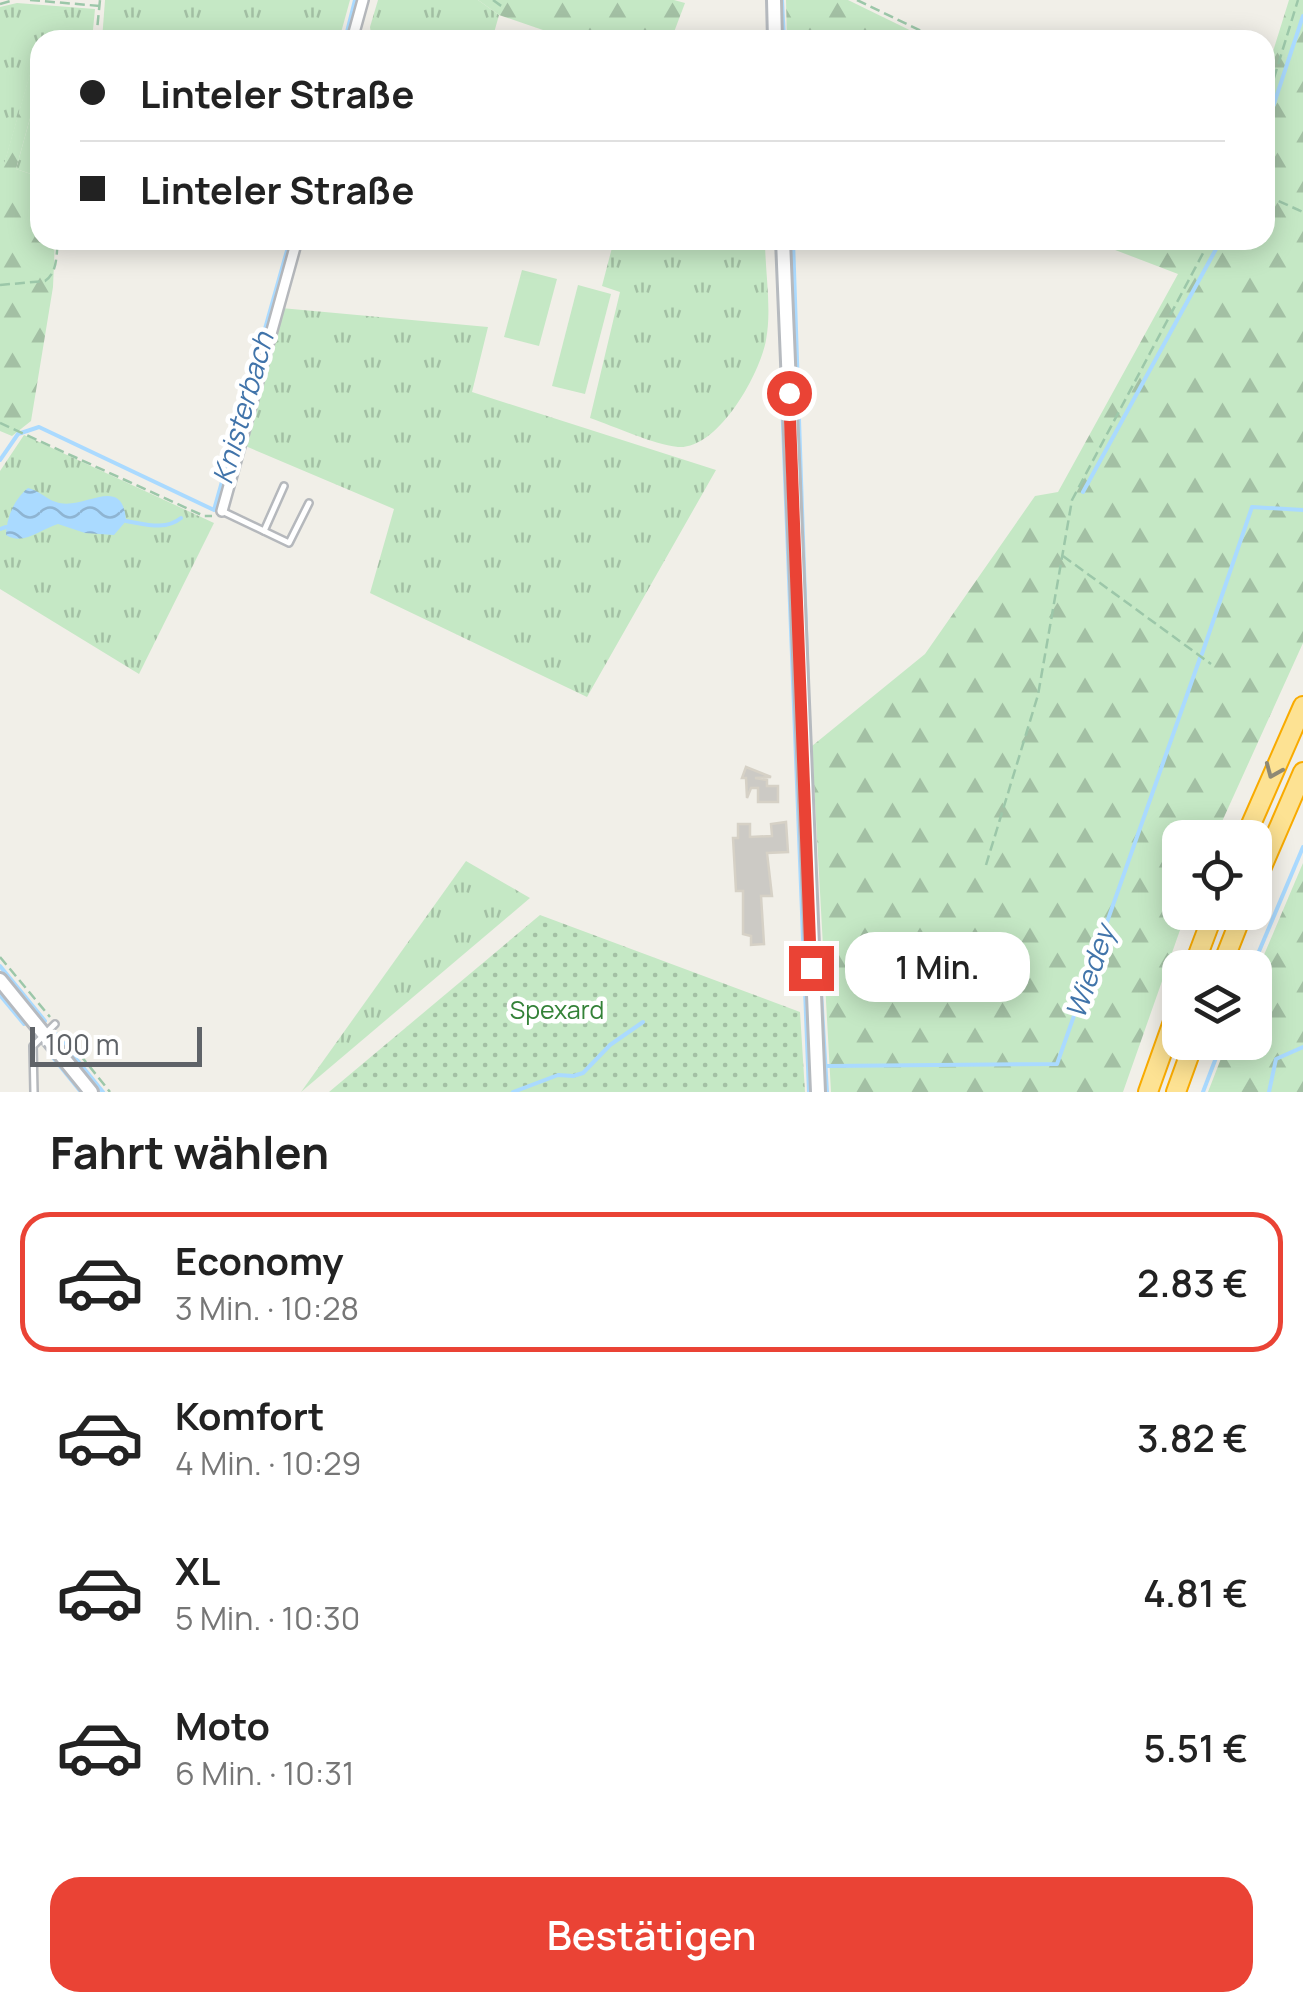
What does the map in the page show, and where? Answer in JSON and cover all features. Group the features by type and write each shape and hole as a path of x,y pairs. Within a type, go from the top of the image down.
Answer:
{"highway":[{"path":"1253,820 1303,706"},
{"path":"1272,844 1303,772"},
{"path":"1148,1092 1162,1053"},
{"path":"1176,1092 1188,1060"}],"street":[{"path":"355,30 363,0"},
{"path":"774,0 776,30"},
{"path":"222,511 293,250"},
{"path":"783,250 818,1092"},
{"path":"0,980 91,1092"}],"lane":[{"path":"264,531 284,486"},
{"path":"222,511 290,543 309,503"},
{"path":"34,1092 33,1046 56,1024"}],"path":[{"path":"0,4 14,0"},
{"path":"30,0 100,3 97,30"},
{"path":"493,0 504,8"},
{"path":"857,0 919,30"},
{"path":"1275,75 1298,0"},
{"path":"1275,199 1303,212"},
{"path":"0,285 44,281 54,271 57,250"},
{"path":"986,866 1038,695 1072,500 1205,250"},
{"path":"0,422 204,516 222,511"},
{"path":"1062,555 1211,664"}],"green space":[{"path":"105,0 350,0 342,30 103,30"},
{"path":"378,0 478,0 499,15 495,30 370,27"},
{"path":"478,0 685,3 675,30 543,30 499,15"},
{"path":"786,0 848,0 910,30 787,30"},
{"path":"1289,0 1303,0 1303,643 1223,820 1162,820 1162,930 1180,930 1173,950 1162,950 1162,981 1123,1092 831,1092 812,746 925,654 1035,496 1058,492 1178,274 1115,250 1275,250 1275,45"},
{"path":"17,3 95,9 93,30 30,30 30,75 4,165 0,164 0,7"},
{"path":"30,73 30,118 16,169 30,174 30,250 55,250 53,287 31,421 12,436 0,431 0,164 4,164"},
{"path":"30,118 30,174 16,169"},
{"path":"611,250 765,250 768,316 762,354 735,407 708,436 693,445 678,447 590,418 620,292 602,286"},
{"path":"522,270 557,279 539,346 504,337"},
{"path":"578,285 611,294 585,394 552,386"},
{"path":"281,308 488,327 472,392 716,470 587,697 370,593 394,509 243,445"},
{"path":"24,435 214,523 139,674 0,589 0,471"},
{"path":"466,861 530,898 301,1092"},
{"path":"1303,863 1303,1092 1208,1092 1220,1060 1272,1060 1272,950 1266,950"},
{"name":"Spexard","path":"540,915 800,1012 805,1092 329,1092"}],"water":[{"path":"28,488 67,504 110,496 118,499 126,521 114,535 85,533 58,524 25,538 12,538 6,535 10,515"}],"building":[{"path":"746,767 771,777 755,778 767,780 767,786 778,786 778,802 758,802 758,788 751,788 747,798 746,778 742,778"},
{"path":"786,822 788,852 767,853 772,896 761,896 764,944 751,945 751,936 743,934 743,891 736,891 733,838 738,838 738,824 750,824 750,837 772,836 771,824"}],"waterway":[{"name":"Knisterbach","path":"348,30 355,0"},
{"path":"782,0 784,30"},
{"path":"1275,101 1303,16"},
{"name":"Knisterbach","path":"0,460 18,434 39,427 214,510 287,250"},
{"path":"793,250 808,688"},
{"path":"1083,492 1216,250"},
{"path":"782,399 809,1092"},
{"name":"Wiedey","path":"1202,654 1252,507 1303,510"},
{"path":"126,521 162,525 181,518"},
{"path":"0,529 6,527"},
{"name":"Wiedey","path":"827,1066 1057,1064 1200,658"},
{"path":"1260,950 1303,847"},
{"path":"818,942 827,1092"},
{"path":"0,966 45,1021"},
{"path":"0,995 24,1024"},
{"path":"513,1092 558,1075 583,1073 610,1045 643,1022"},
{"path":"56,1034 103,1092"},
{"path":"1269,1092 1276,1059 1303,1047"},
{"path":"51,1055 81,1092"},
{"path":"1203,1092 1215,1060"}],"route":[{"path":"789,393 811,968"}]}
